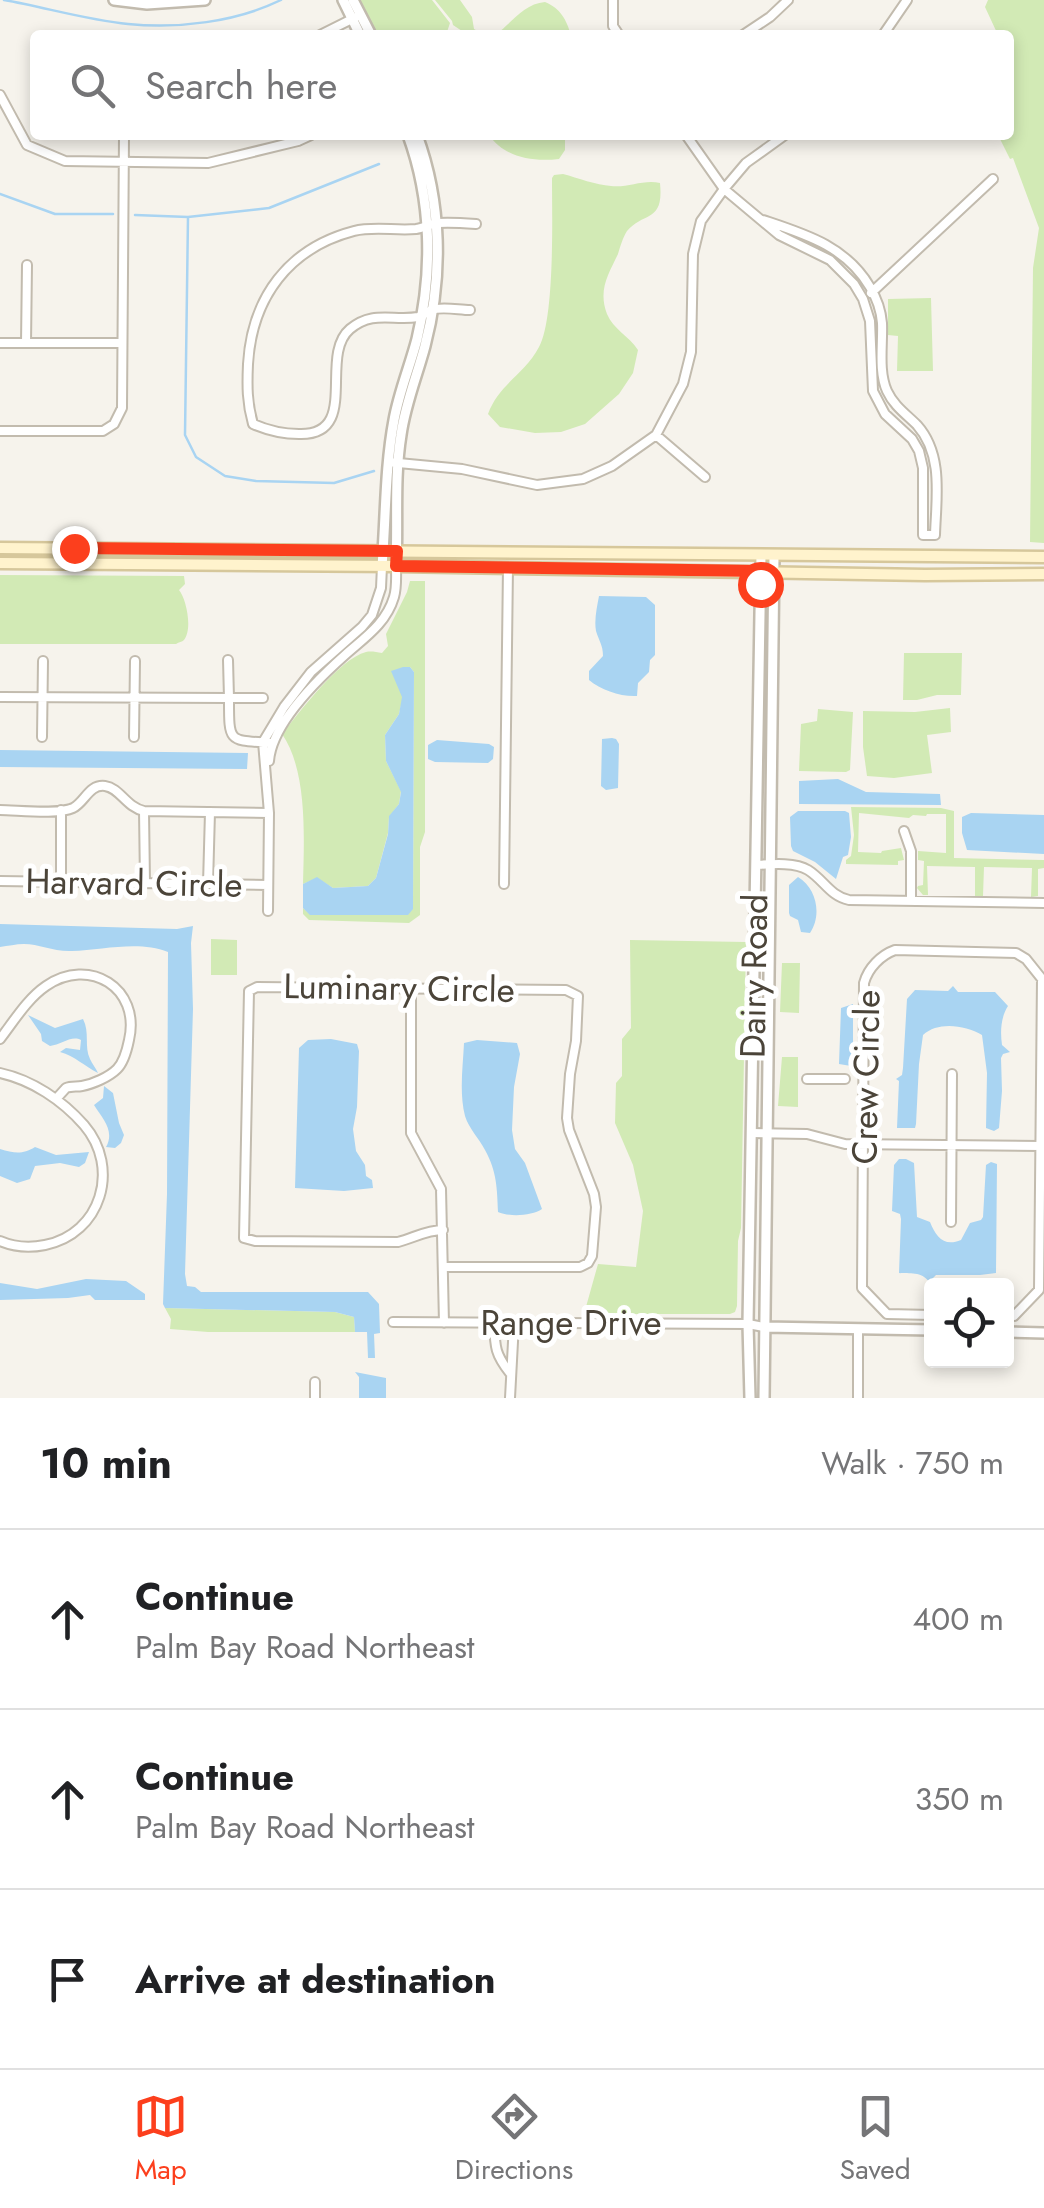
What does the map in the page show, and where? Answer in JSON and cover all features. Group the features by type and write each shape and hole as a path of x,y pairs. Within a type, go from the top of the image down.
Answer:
{"main road":[{"path":"0,548 1044,557"},
{"path":"14,564 34,548"},
{"path":"170,564 184,554 184,549"},
{"path":"191,564 211,550"},
{"path":"508,567 522,552"},
{"path":"0,563 1044,574"}],"street":[{"path":"114,0 147,4 205,0"},
{"path":"343,0 367,30"},
{"path":"354,0 359,30"},
{"path":"613,0 616,30"},
{"path":"750,30 788,0"},
{"path":"886,30 907,0"},
{"path":"329,30 356,16"},
{"path":"0,95 28,145 65,161 208,163 300,140"},
{"path":"0,431 103,431 114,424 122,408 124,140"},
{"path":"268,742 318,681 371,634 394,597 397,551 393,462 433,309 438,260 409,140"},
{"path":"268,742 284,707 311,672 372,615 381,588 395,414 422,316 432,224 430,181 419,140"},
{"path":"690,140 724,189 779,235 830,260 854,284 870,321 873,390 885,414 912,439 918,452 924,482 923,535 935,535 935,461 927,440 895,404 883,380 882,316 873,292 859,270 842,254 814,237 763,220"},
{"path":"393,462 462,468 537,485 583,478 612,466 656,435 683,384 691,352 694,254 701,221 746,163 778,140"},
{"path":"863,299 994,179"},
{"path":"470,310 433,309 422,316 366,317 346,332 337,352 334,414 325,427 311,434 294,434 272,432 253,424 247,404 249,344 255,320 269,292 303,253 358,230 476,224"},
{"path":"26,343 27,265"},
{"path":"0,343 122,343"},
{"path":"656,435 706,476"},
{"name":"Dairy Road","path":"750,1398 761,554"},
{"name":"Dairy Road","path":"764,1398 774,555"},
{"path":"504,884 508,567"},
{"path":"228,660 229,731 240,741 268,742"},
{"path":"42,737 43,661"},
{"path":"134,737 135,661"},
{"path":"0,697 263,698"},
{"name":"Harvard Circle","path":"268,742 268,910"},
{"path":"758,776 772,760"},
{"path":"757,792 772,776"},
{"name":"Harvard Circle","path":"0,810 74,808 102,785 114,790 132,808 144,812 269,813"},
{"path":"61,810 61,882"},
{"path":"144,812 145,883"},
{"path":"208,884 210,812"},
{"path":"904,831 912,851 911,901"},
{"path":"756,864 799,866 810,871 836,898 849,900 1044,903"},
{"name":"Harvard Circle","path":"0,882 268,885"},
{"name":"Crew Circle","path":"924,1315 887,1314 862,1288 864,982 878,960 895,950 1016,953 1040,975 1039,1290 1014,1316"},
{"path":"0,1039 45,987 64,976 88,974 108,980 122,995 129,1014 126,1052 117,1069 84,1086 66,1088 56,1099"},
{"name":"Luminary Circle","path":"443,1230 398,1242 244,1238 249,991 258,987 566,990 578,996 568,1118 594,1194 592,1256 580,1267 443,1267"},
{"path":"410,989 410,1133 440,1189 444,1323"},
{"path":"0,1074 27,1081 56,1099 86,1126 98,1150 103,1176 92,1217 77,1232 59,1242 33,1248 0,1240"},
{"path":"950,1222 952,1074"},
{"path":"807,1079 846,1080"},
{"path":"752,1133 807,1134 845,1144 1040,1146"},
{"name":"Range Drive","path":"393,1322 764,1327"},
{"path":"494,1323 495,1350 510,1373"},
{"path":"510,1398 514,1323"},
{"path":"764,1327 924,1330"},
{"path":"858,1329 858,1398"},
{"path":"1014,1332 1044,1333"},
{"path":"315,1382 315,1398"}],"green space":[{"path":"358,0 432,0 450,23 448,30 372,30"},
{"path":"435,0 460,0 476,30 460,30"},
{"path":"988,0 1044,0 1044,543 1030,542 1033,268 1039,228 1013,158 1010,159 1000,140 1014,140 1014,30 996,30 985,7"},
{"path":"545,2 555,8 569,30 501,30 524,10"},
{"path":"493,140 565,140 565,150 559,159 539,160 511,153"},
{"path":"563,174 611,186 660,183 659,205 627,231 604,290 604,305 610,319 638,350 633,373 619,394 585,424 561,432 535,433 500,427 488,414 505,387 527,365 544,333 552,266 552,178"},
{"path":"931,298 933,371 897,371 898,336 888,335 888,299"},
{"path":"0,575 184,576 185,584 179,590 188,614 187,635 176,644 0,644"},
{"path":"410,581 425,581 425,832 420,847 420,915 409,923 309,920 303,908 311,915 413,909 414,672 410,667 399,714 385,735 386,761 401,791 399,804 389,817 376,878 368,886 333,888 317,878 303,884 300,786 282,734 344,665 366,652 382,653 388,646 386,634"},
{"path":"904,653 962,653 961,695 903,700"},
{"path":"950,708 951,732 927,735 932,773 894,778 867,776 863,711"},
{"path":"818,709 853,712 850,770 846,772 799,771 801,724 817,721"},
{"path":"851,807 954,811 954,858 1044,860 1044,868 1038,869 1038,896 1031,897 1032,868 984,867 983,896 975,896 975,867 927,866 928,895 923,895 917,888 923,885 924,861 918,860 918,851 946,853 946,814 909,818 859,813 858,852 881,853 901,848 904,860 898,861 898,865 846,864 854,835"},
{"path":"211,939 237,940 237,975 211,975"},
{"path":"630,940 746,942 741,1228 737,1306 730,1314 584,1314 598,1264 636,1267 643,1211 633,1165 615,1123 616,1083 622,1076 622,1039 631,1028"},
{"path":"782,963 800,963 799,1013 780,1012"},
{"path":"782,1057 798,1057 798,1107 778,1106"},
{"path":"165,1308 335,1312 354,1317 355,1332 170,1329 171,1319"}],"water":[{"path":"599,596 646,597 655,605 655,655 650,660 649,672 638,683 637,696 612,692 589,680 589,671 603,656 595,627"},
{"path":"403,667 414,672 413,909 408,915 310,915 303,908 303,884 317,877 333,888 368,886 376,878 389,816 399,804 401,792 386,761 385,735 399,714 402,697 391,671"},
{"path":"612,738 619,744 618,788 606,790 601,786 602,739"},
{"path":"437,740 489,744 494,747 493,759 488,763 435,762 428,759 428,745"},
{"path":"0,750 248,753 247,769 0,767"},
{"path":"838,779 866,792 940,794 941,805 799,804 799,781"},
{"path":"798,811 849,813 848,855 843,857 836,879 793,851 790,817"},
{"path":"971,813 1044,815 1044,854 967,850 962,817"},
{"path":"798,877 810,888 816,903 816,919 810,933 801,932 798,920 789,913 789,885"},
{"path":"0,924 177,929 193,926 187,1286 201,1292 368,1292 379,1304 380,1333 374,1334 375,1358 368,1358 367,1332 355,1332 354,1317 335,1312 165,1308 168,952 133,946 72,951 24,944 0,947"},
{"path":"953,986 958,992 995,992 1008,1006 1001,1035 1002,1045 1010,1052 1001,1058 999,1128 986,1128 987,1073 982,1035 952,1026 923,1035 915,1128 897,1128 896,1079 903,1068 907,999 915,990 948,991"},
{"path":"853,1004 851,1070 851,1066 839,1064 841,1008"},
{"path":"28,1015 55,1028 83,1019 88,1054 98,1073 60,1052 66,1048 80,1050 81,1040 50,1046 42,1041"},
{"path":"308,1040 357,1044 359,1051 353,1129 356,1151 373,1188 295,1188 299,1048"},
{"path":"464,1043 517,1043 520,1054 512,1130 515,1149 525,1163 542,1209 532,1213 498,1212 492,1166 465,1116"},
{"path":"104,1086 113,1093 124,1135 115,1148 106,1147 109,1130 94,1105 103,1098"},
{"path":"35,1147 56,1155 89,1152 79,1167 60,1163 35,1166 30,1179 17,1183 0,1176 0,1149 18,1152"},
{"path":"899,1159 914,1163 917,1217 930,1222 938,1236 950,1242 961,1240 970,1223 983,1217 986,1165 997,1164 996,1273 926,1278 899,1273 901,1219 900,1214 892,1211 894,1165"},
{"path":"86,1279 126,1281 145,1294 145,1300 95,1300 90,1295 0,1300 0,1283 37,1289"},
{"path":"355,1372 386,1378 386,1398 359,1398 359,1377"}],"waterway":[{"path":"4,0 147,25 226,19 281,0"},
{"path":"135,215 188,217 269,208 379,164"},
{"path":"0,194 55,214 113,214"},
{"path":"188,217 185,435 196,457 225,476 256,481 334,483 374,471"}],"route":[{"path":"74,548 397,551 396,566 760,571 760,584"}]}
